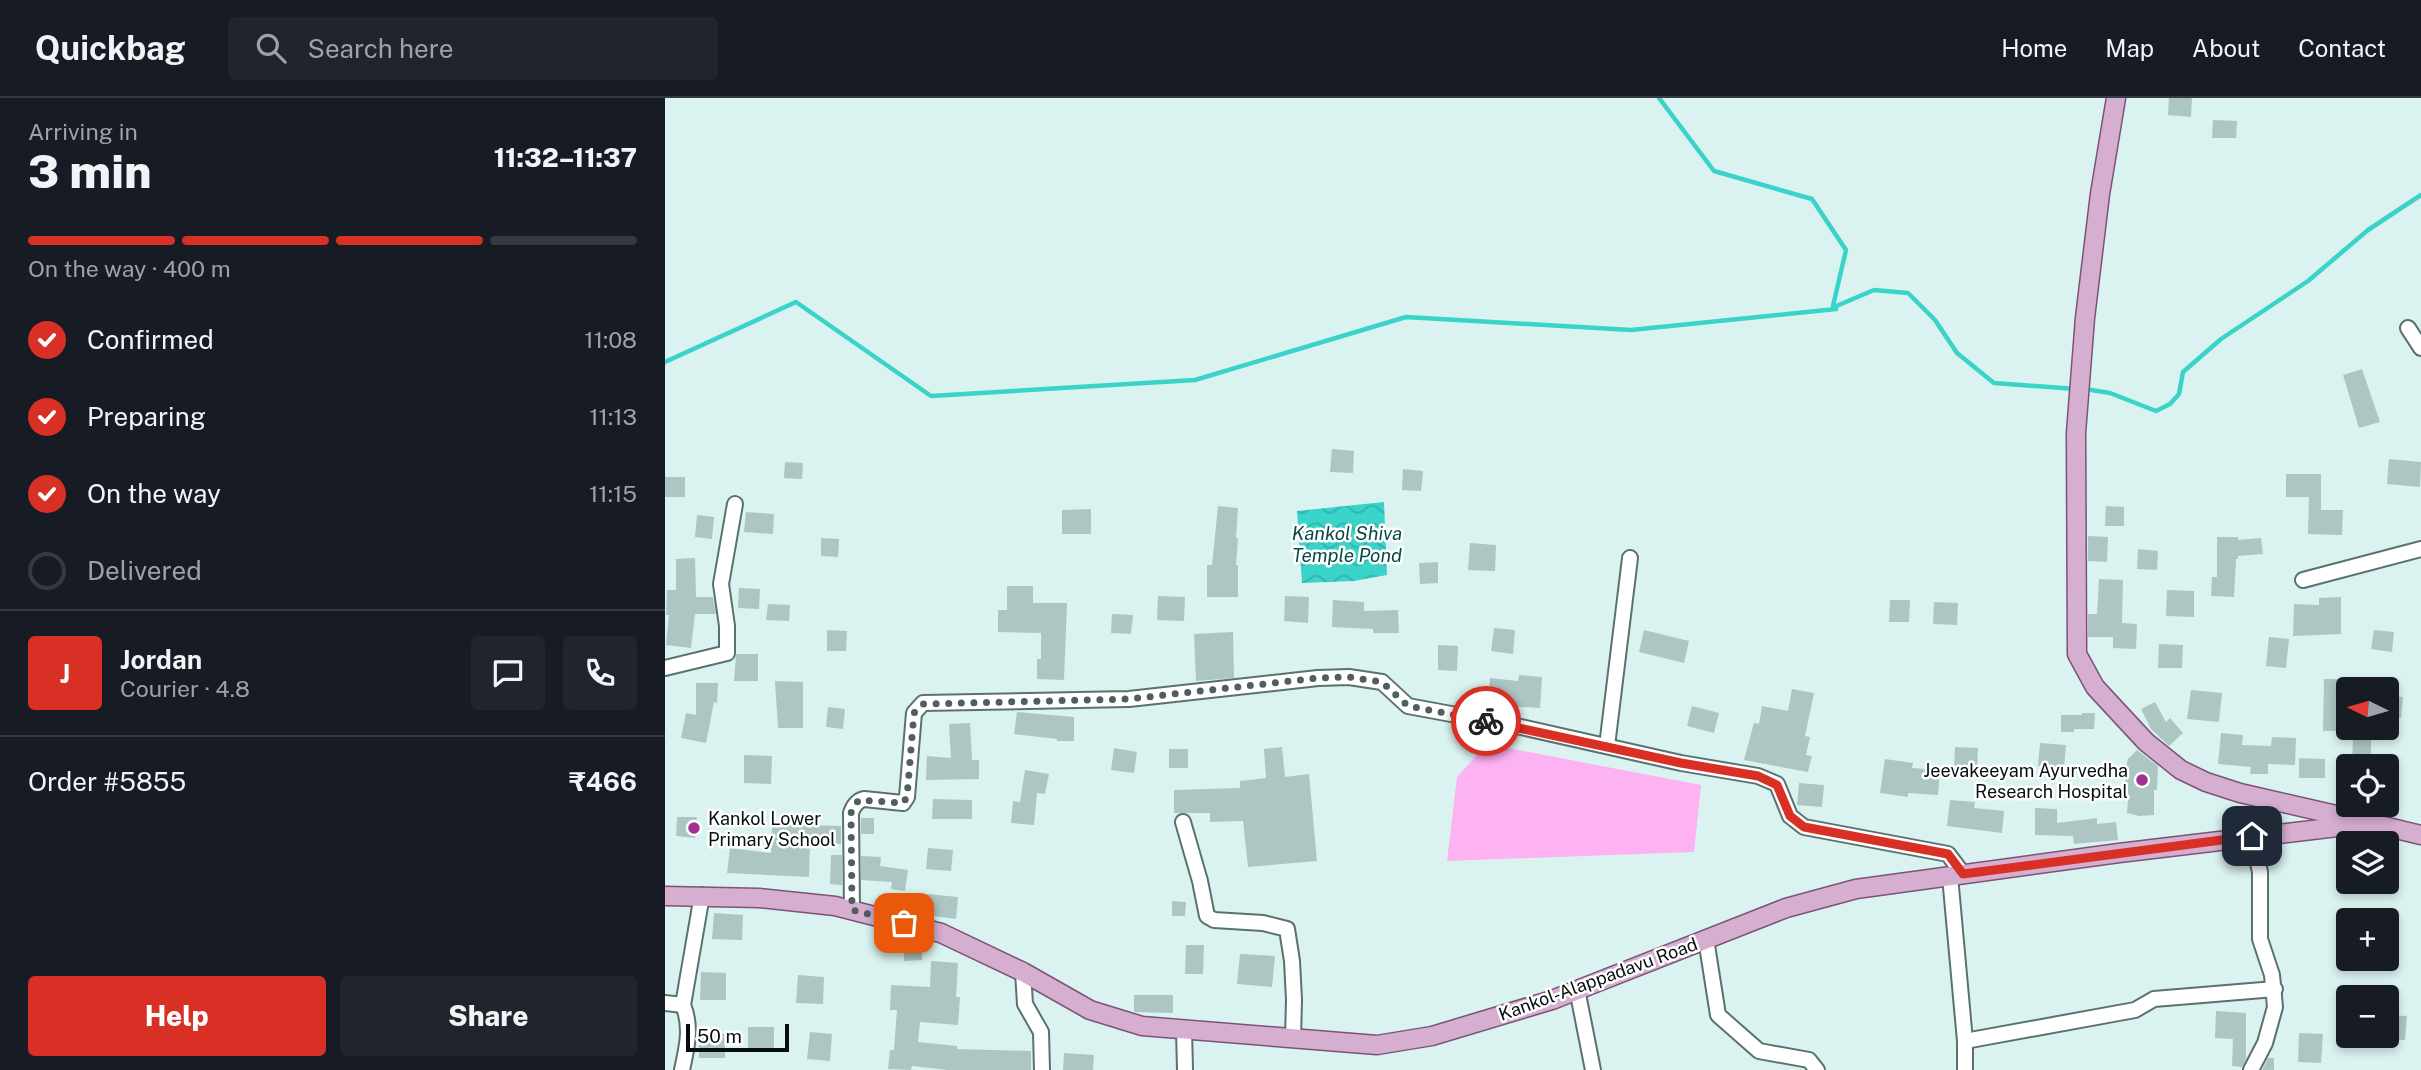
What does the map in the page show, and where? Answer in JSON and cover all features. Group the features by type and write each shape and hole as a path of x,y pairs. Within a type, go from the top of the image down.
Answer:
{"main road":[{"path":"2116,98 2100,194 2085,318 2076,433 2077,654 2095,687 2146,742 2181,770 2206,782 2240,793 2371,823"},
{"name":"Kankol-Alappadavu Road","path":"665,896 702,895 816,903 941,933 1023,972 1090,1010 1115,1020 1142,1026 1377,1045 1432,1036 1552,1000 1786,908 1844,892 2252,836 2371,823 2421,835"}],"street":[{"path":"2408,328 2421,348"},
{"path":"665,668 727,653 727,626 721,584 735,504"},
{"path":"2303,580 2421,549"},
{"path":"1607,746 1630,558"},
{"path":"852,910 853,807 859,800 864,799 903,803 907,797 914,713 923,704 1129,699 1349,677 1382,682 1408,706 1521,727 1681,763 1758,776 1777,785 1790,816 1804,827 1948,854 1956,875 1965,1070"},
{"path":"1183,822 1207,916 1214,920 1263,923 1287,929 1294,987 1293,1039"},
{"path":"2251,1070 2265,1043 2275,1007 2272,975 2260,939 2260,872 2252,836"},
{"path":"682,1070 689,1019 683,1005 702,895"},
{"path":"1706,939 1718,1015 1759,1051 1808,1060 1817,1070"},
{"path":"1023,972 1025,1004 1041,1032 1042,1070"},
{"path":"1577,989 1593,1070"},
{"path":"1965,1041 2134,1010 2154,999 2275,989"},
{"path":"665,1003 683,1005"},
{"path":"1184,1029 1185,1070"}],"shaded area":[{"path":"1487,744 1701,785 1694,852 1447,861 1457,777"}],"water":[{"name":"Kankol Shiva Temple Pond","path":"1384,502 1387,575 1354,581 1302,583 1297,511"}],"building":[{"path":"2169,98 2192,98 2191,117 2168,115"},
{"path":"2213,120 2237,121 2236,138 2212,138"},
{"path":"2362,369 2380,422 2359,428 2343,375"},
{"path":"1332,449 1354,451 1353,473 1330,472"},
{"path":"2389,459 2421,462 2420,487 2387,484"},
{"path":"785,462 803,463 802,479 784,478"},
{"path":"1403,469 1423,471 1421,491 1402,490"},
{"path":"2286,474 2321,474 2321,510 2343,510 2342,535 2308,534 2309,497 2286,497"},
{"path":"665,477 685,477 685,497 665,497"},
{"path":"1218,506 1238,508 1238,597 1207,597 1207,565 1212,565"},
{"path":"2106,506 2124,507 2124,526 2105,526"},
{"path":"1091,509 1091,534 1062,534 1062,510"},
{"path":"746,512 774,514 773,534 744,532"},
{"path":"697,515 714,517 712,539 695,537"},
{"path":"2088,536 2108,537 2107,562 2088,561"},
{"path":"2217,537 2238,537 2238,540 2261,538 2263,554 2238,556 2236,559 2234,597 2211,596 2212,577 2217,577"},
{"path":"821,538 839,539 838,557 821,556"},
{"path":"1470,543 1496,545 1495,571 1468,570"},
{"path":"2138,549 2158,551 2157,570 2137,569"},
{"path":"695,558 696,597 713,597 716,614 695,614 691,648 666,645 669,615 666,615 667,590 676,590 676,559"},
{"path":"1438,562 1438,583 1420,584 1419,563"},
{"path":"2099,579 2123,580 2122,623 2137,624 2136,649 2113,648 2113,637 2088,637 2088,614 2097,614"},
{"path":"1007,586 1033,586 1033,603 1067,603 1064,680 1037,679 1037,659 1041,659 1041,633 998,632 998,610 1007,610"},
{"path":"739,588 760,589 759,609 738,608"},
{"path":"2167,590 2194,591 2194,617 2166,616"},
{"path":"1158,596 1185,597 1184,621 1157,620"},
{"path":"1285,596 1309,597 1308,623 1284,621"},
{"path":"2341,597 2341,634 2293,636 2294,604 2319,605 2319,598"},
{"path":"1333,600 1364,602 1364,611 1398,610 1399,633 1373,633 1373,629 1332,627"},
{"path":"1890,600 1910,600 1909,622 1889,622"},
{"path":"1934,602 1958,603 1957,625 1933,624"},
{"path":"768,604 790,605 789,621 766,620"},
{"path":"1112,614 1133,615 1131,634 1111,633"},
{"path":"1494,628 1515,630 1513,654 1491,651"},
{"path":"827,630 847,631 846,651 827,651"},
{"path":"1644,630 1689,641 1684,663 1639,652"},
{"path":"2374,630 2394,632 2392,652 2371,649"},
{"path":"1233,632 1234,678 1196,681 1194,634"},
{"path":"2269,637 2289,639 2286,668 2266,666"},
{"path":"2159,644 2183,645 2182,668 2158,668"},
{"path":"1438,645 1458,646 1457,671 1438,670"},
{"path":"736,654 758,654 758,681 734,681"},
{"path":"1519,675 1542,677 1540,708 1488,705 1490,678 1518,681"},
{"path":"2324,679 2336,679 2336,731 2323,731"},
{"path":"775,681 803,682 803,728 778,728"},
{"path":"696,683 718,683 717,703 714,702 706,743 681,738 686,713 696,715"},
{"path":"1792,689 1814,693 1805,736 1810,737 1806,755 1812,756 1808,772 1744,760 1754,723 1759,724 1762,706 1788,711"},
{"path":"2191,690 2222,693 2219,722 2187,719"},
{"path":"2399,697 2403,697 2399,718"},
{"path":"2155,702 2166,722 2170,718 2183,733 2169,746 2151,729 2141,709"},
{"path":"1692,706 1719,713 1714,733 1687,726"},
{"path":"828,707 845,709 843,729 826,727"},
{"path":"1017,712 1074,717 1074,741 1014,734"},
{"path":"2095,713 2094,729 2061,732 2061,715"},
{"path":"970,723 972,760 979,760 979,779 926,780 927,756 951,758 949,724"},
{"path":"2221,733 2243,735 2242,745 2271,746 2272,737 2296,738 2295,765 2268,764 2268,774 2250,774 2251,767 2218,764"},
{"path":"2353,740 2371,740 2371,754 2352,754"},
{"path":"2040,743 2066,745 2064,768 2038,766"},
{"path":"1282,747 1285,777 1309,774 1317,861 1248,867 1243,821 1210,822 1210,813 1174,813 1174,790 1240,788 1240,781 1266,778 1264,749"},
{"path":"1955,747 1978,748 1977,770 1954,770"},
{"path":"1114,748 1137,752 1134,773 1111,770"},
{"path":"1169,749 1188,749 1188,768 1169,768"},
{"name":"Jeevakeeyam Ayurvedha Research Hospital","path":"2137,750 2158,766 2154,815 2139,816 2127,813 2128,800 2124,798 2126,767 2128,759"},
{"path":"744,755 772,756 771,784 744,783"},
{"path":"2299,758 2325,759 2325,778 2299,778"},
{"path":"1885,759 1913,763 1912,768 1940,770 1938,795 1908,793 1908,797 1880,793"},
{"path":"1025,770 1049,774 1045,794 1037,793 1034,825 1011,823 1013,801 1020,802"},
{"path":"1799,783 1824,785 1822,807 1797,805"},
{"path":"933,799 972,800 972,819 932,819"},
{"path":"1950,800 1975,802 1974,808 2004,811 2002,833 1947,826"},
{"path":"2035,808 2057,809 2057,823 2097,818 2097,824 2116,822 2118,840 2074,844 2073,836 2035,835"},
{"path":"677,817 697,817 695,838 676,836"},
{"path":"861,818 874,818 874,834 861,834"},
{"path":"772,824 841,826 841,844 810,843 809,877 727,873 730,848 771,853"},
{"path":"928,848 953,850 951,871 926,869"},
{"path":"831,855 842,855 842,885 830,884"},
{"path":"861,856 881,857 880,866 908,870 905,891 891,889 892,882 861,880"},
{"path":"927,894 958,897 956,919 924,915"},
{"path":"1172,901 1186,902 1185,916 1172,916"},
{"path":"714,913 743,915 742,940 712,939"},
{"path":"922,943 922,960 904,961 904,944"},
{"path":"1186,945 1204,945 1203,974 1185,974"},
{"path":"1240,954 1275,956 1272,987 1237,984"},
{"path":"931,961 958,963 958,1025 920,1022 918,1042 957,1046 957,1049 1031,1051 1031,1070 948,1070 912,1066 911,1070 888,1069 890,1050 894,1050 897,1010 890,1010 891,985 930,987"},
{"path":"701,972 726,973 726,1000 700,1000"},
{"path":"798,975 824,977 823,1004 796,1003"},
{"path":"1134,995 1173,995 1173,1013 1134,1012"},
{"path":"2216,1011 2246,1013 2246,1059 2242,1067 2232,1066 2233,1039 2215,1038"},
{"path":"2399,1016 2407,1016 2405,1040 2399,1040"},
{"path":"748,1027 774,1027 774,1052 748,1051"},
{"path":"810,1032 832,1034 830,1061 807,1059"},
{"path":"699,1033 725,1034 725,1058 699,1058"},
{"path":"2299,1033 2323,1034 2321,1063 2298,1062"},
{"path":"1064,1053 1094,1055 1093,1070 1063,1070"},
{"path":"2268,1058 2274,1058 2274,1070 2262,1070"}],"waterway":[{"path":"1659,98 1714,171 1812,199 1846,250 1833,306"},
{"path":"2085,389 2110,393 2156,411 2170,404 2179,394 2183,372 2221,339 2308,281 2368,230 2421,195"},
{"path":"1834,307 1874,290 1908,293 1935,320 1957,353 1994,383 2076,389"},
{"path":"665,362 796,302 931,396 1195,380 1406,317 1631,330 1836,309"}],"way so far":[{"path":"904,923 852,910 851,813 859,800 903,803 907,797 914,713 923,704 1129,699 1349,677 1382,682 1408,706 1486,721"}],"place":[{"name":"Jeevakeeyam Ayurvedha Research Hospital","path":"2142,780"},
{"name":"Kankol Lower Primary School","path":"694,828"}],"route":[{"path":"1486,721 1681,763 1758,776 1777,785 1790,816 1804,827 1948,854 1963,874 2252,836"}]}
